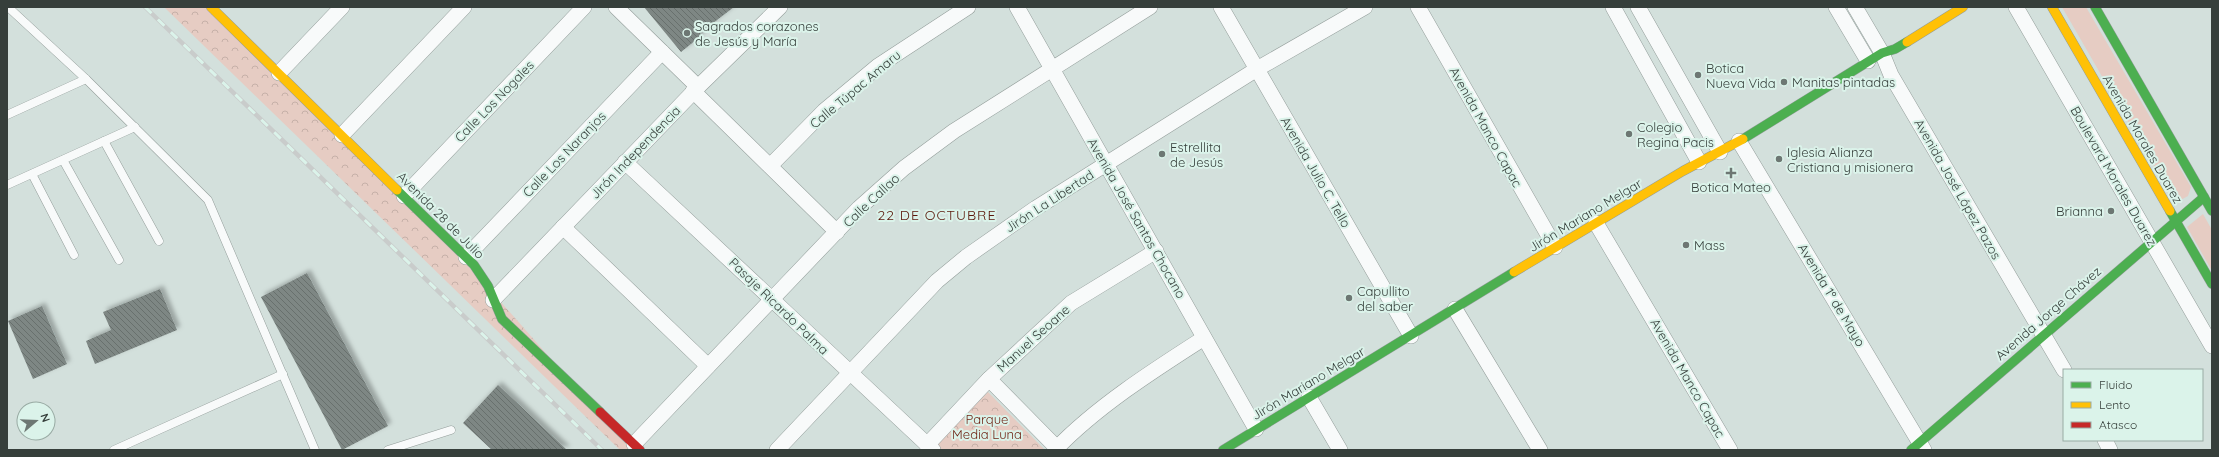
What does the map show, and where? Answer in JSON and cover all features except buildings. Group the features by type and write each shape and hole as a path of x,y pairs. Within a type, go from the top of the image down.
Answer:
{"main road":[{"name":"Jirón Mariano Melgar","path":"1223,450 1555,247 1699,162 1739,141 1882,53 1895,49 1963,7"},
{"name":"Avenida Morales Duarez","path":"2052,7 2212,284"},
{"name":"Avenida Morales Duarez","path":"2095,7 2212,211"},
{"name":"Avenida 28 de Julio","path":"214,8 466,257 481,274 502,319 637,447"},
{"name":"Avenida Jorge Chávez","path":"1918,448 2043,334 2204,197"}],"street":[{"path":"279,73 342,7"},
{"path":"342,135 464,7"},
{"name":"Calle Los Nogales","path":"404,196 584,7"},
{"path":"616,7 662,52 770,166 837,232"},
{"name":"Jirón Independencia","path":"493,300 696,89 780,7"},
{"name":"Calle Túpac Amaru","path":"770,166 824,111 878,66 968,7"},
{"name":"Avenida José Santos Chocano","path":"1017,7 1256,429"},
{"name":"Calle Callao","path":"637,447 708,366 859,208 904,168 954,131 1150,7"},
{"name":"Avenida Julio C. Tello","path":"1221,7 1411,336"},
{"name":"Jirón La Libertad","path":"781,449 849,373 937,281 966,257 1036,208 1257,69 1365,7"},
{"name":"Avenida Manco Capac","path":"1418,7 1555,247"},
{"path":"1613,7 1699,162"},
{"path":"1638,7 1720,152"},
{"path":"1836,7 1868,62"},
{"name":"Avenida José López Pazos","path":"1855,7 1882,53 1891,75 2063,369"},
{"name":"Boulevard Morales Duarez","path":"2016,7 2212,346"},
{"name":"Calle Los Naranjos","path":"466,257 662,52"},
{"name":"Avenida 1º de Mayo","path":"1739,141 1918,448"},
{"name":"Pasaje Ricardo Palma","path":"625,162 849,373 930,447"},
{"name":"Avenida Manco Capac","path":"1596,223 1730,450"},
{"path":"563,227 708,366"},
{"name":"Manuel Seoane","path":"930,447 989,379 1071,304 1093,288 1156,251"},
{"path":"1455,309 1540,450"},
{"path":"989,379 1056,449 1130,388 1204,338"},
{"path":"1309,397 1340,450"},
{"path":"2106,441 2110,450"}],"lane":[{"path":"8,7 136,127 208,200 315,450"},
{"path":"7,115 86,79"},
{"path":"7,185 136,127"},
{"path":"104,141 159,241"},
{"path":"63,160 119,260"},
{"path":"32,174 74,255"},
{"path":"114,450 283,374"},
{"path":"388,450 451,430"}],"green space":[{"path":"164,7 205,7 478,276 631,450 620,450"},
{"path":"2062,7 2086,7 2191,187 2188,196 2175,203"},
{"path":"2203,214 2212,230 2212,271 2187,227"},
{"name":"Parque Media Luna","path":"988,392 1044,449 1043,450 940,450 934,445"}],"railway":[{"path":"145,7 602,450"}],"traffic: fast":[{"path":"2095,7 2212,211"},
{"path":"1743,139 1882,53 1895,49 1907,42"},
{"path":"397,190 474,265 488,286 502,319 600,412"},
{"path":"1911,450 2204,197"},
{"path":"2170,211 2212,284"},
{"path":"1223,450 1514,272"}],"traffic: slow":[{"path":"211,7 397,190"},
{"path":"1907,42 1963,7"},
{"path":"2052,7 2170,211"},
{"path":"1514,272 1683,171 1743,139"}],"traffic: jam":[{"path":"600,412 640,450"}],"place":[{"name":"Sagrados corazones de Jesús y María","path":"687,33"},
{"name":"Botica Nueva Vida","path":"1698,75"},
{"name":"Manitas pintadas","path":"1784,82"},
{"name":"Colegio Regina Pacis","path":"1629,134"},
{"name":"Estrellita de Jesús","path":"1162,154"},
{"name":"Iglesia Alianza Cristiana y misionera","path":"1779,159"},
{"name":"Botica Mateo","path":"1731,173"},
{"name":"Brianna","path":"2111,211"},
{"name":"Mass","path":"1686,245"},
{"name":"Capullito del saber","path":"1349,298"}],"district":[{"name":"22 DE OCTUBRE","path":"937,215"}]}
